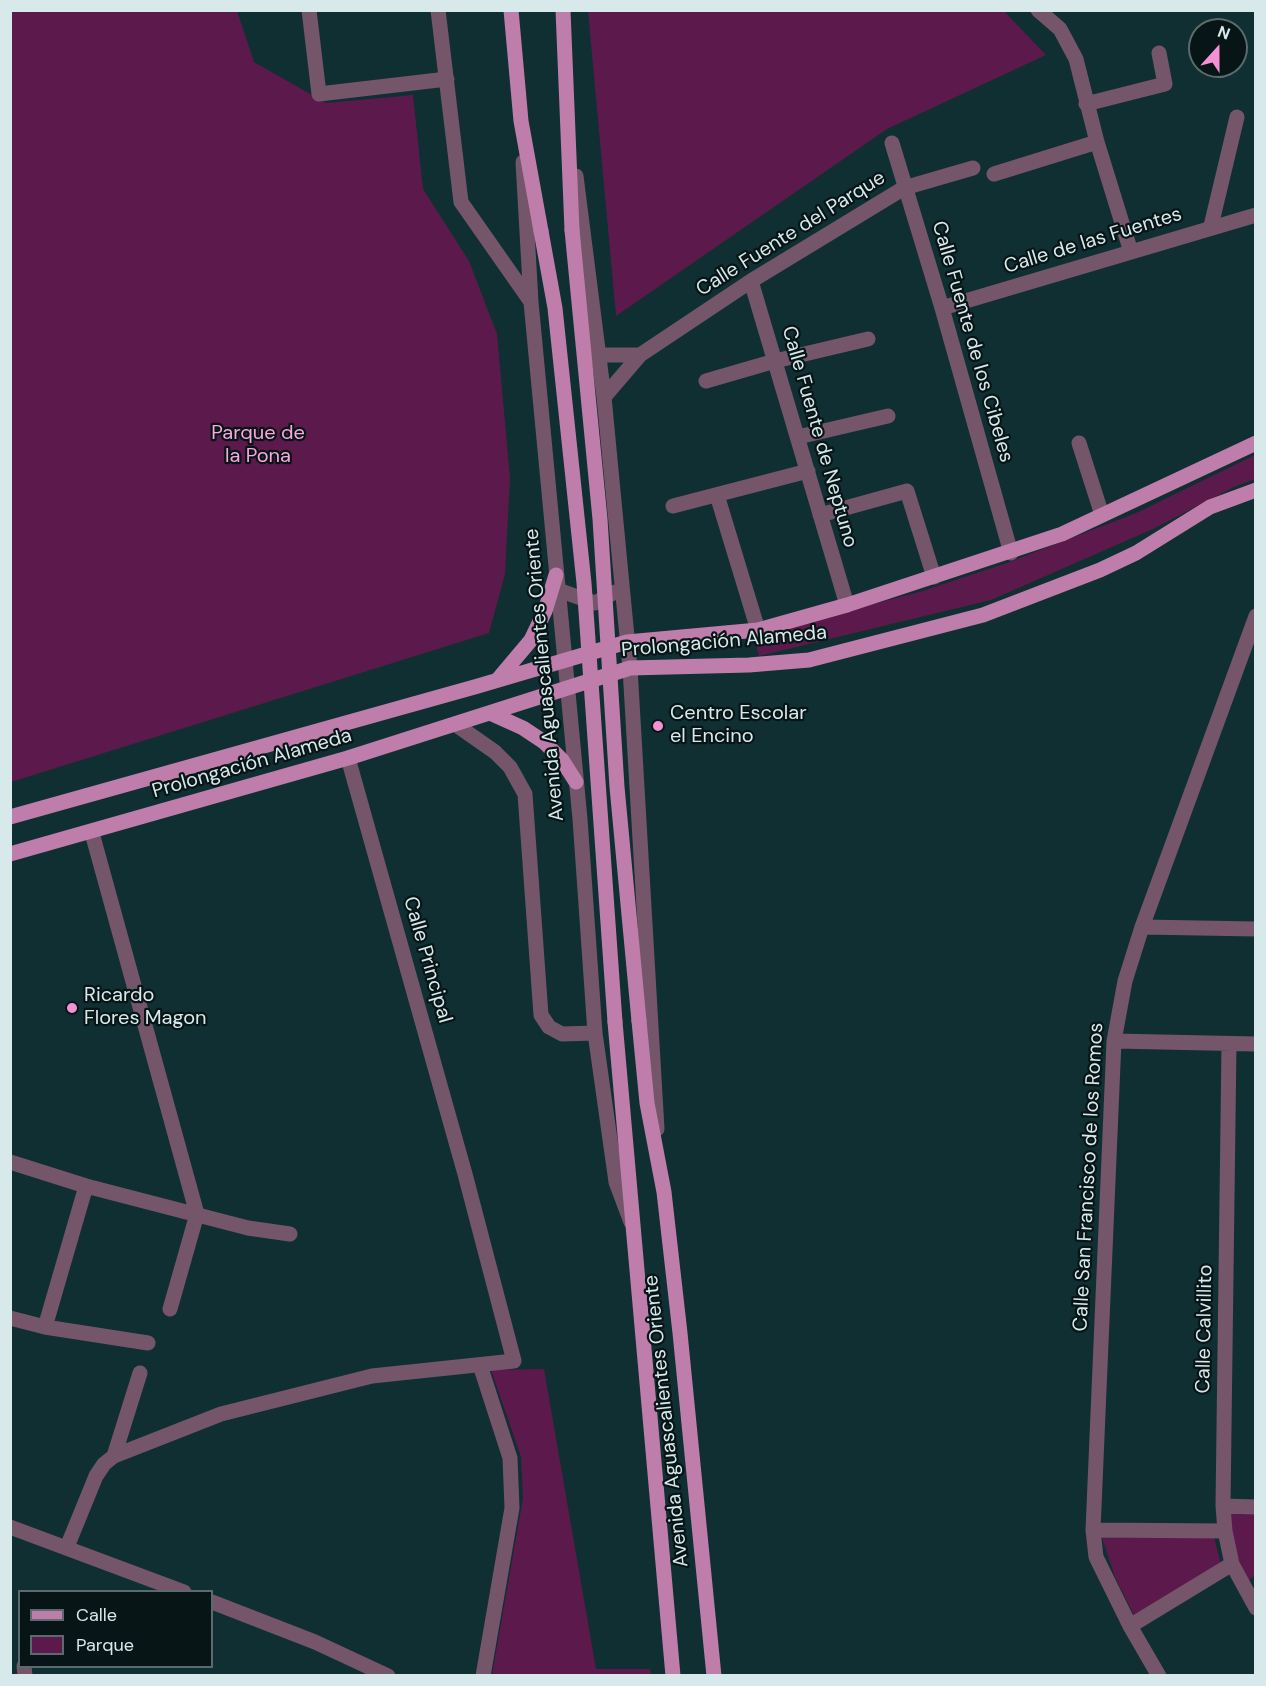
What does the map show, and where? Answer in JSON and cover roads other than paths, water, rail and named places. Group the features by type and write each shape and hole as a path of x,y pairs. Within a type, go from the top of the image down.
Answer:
{"main road":[{"name":"Avenida Aguascalientes Oriente","path":"511,10 521,121 555,308 584,583 631,1222 673,1676"},
{"name":"Avenida Aguascalientes Oriente","path":"562,10 569,122 572,230 600,519 617,787 647,1103 659,1162 680,1333 714,1676"},
{"name":"Prolongación Alameda","path":"10,817 627,642 758,630 847,605 1011,553 1062,534 1256,443"},
{"name":"Prolongación Alameda","path":"10,854 92,833 455,724 567,693 630,668 749,665 809,660 983,615 1127,557 1210,507 1256,490"},
{"path":"496,681 531,640 557,582"},
{"path":"492,714 523,728 544,742 562,760 576,782"}],"street":[{"path":"309,10 319,94 447,79"},
{"path":"438,10 461,202 531,302"},
{"path":"1038,10 1060,29 1076,59 1086,104 1131,252"},
{"path":"1086,104 1165,84 1160,53"},
{"path":"1211,226 1237,117"},
{"name":"Avenida Aguascalientes Oriente","path":"521,121 531,302 576,782 595,1033 616,1182 631,1222"},
{"name":"Avenida Aguascalientes Oriente","path":"569,122 604,398 630,668 659,1162"},
{"path":"994,174 1097,142"},
{"name":"Calle Fuente de los Cibeles","path":"892,143 942,308 1011,553"},
{"name":"Calle Fuente del Parque","path":"604,398 640,355 751,281 904,188 973,168"},
{"name":"Calle de las Fuentes","path":"942,308 1211,226 1256,215"},
{"name":"Calle Fuente de Neptuno","path":"751,281 847,605"},
{"path":"706,381 868,339"},
{"path":"599,355 640,355"},
{"path":"798,437 888,416"},
{"path":"1079,442 1102,515"},
{"path":"673,506 808,471"},
{"path":"820,515 907,491 934,577"},
{"path":"717,495 758,630"},
{"path":"557,582 595,603 614,593 622,582"},
{"name":"Calle San Francisco de los Romos","path":"1159,1676 1130,1626 1096,1557 1093,1530 1114,1041 1125,981 1142,927 1256,616"},
{"path":"567,693 598,686 617,690 631,701"},
{"path":"455,724 495,752 510,767 525,794 541,1015 549,1027 562,1034 595,1033"},
{"name":"Calle Principal","path":"348,758 465,1174 514,1360 480,1365"},
{"path":"92,833 197,1214 170,1309"},
{"path":"1142,927 1256,929"},
{"path":"1114,1041 1256,1044"},
{"name":"Calle Calvillito","path":"1229,1044 1223,1506 1225,1531 1232,1564 1250,1586 1256,1608"},
{"path":"10,1162 86,1186 268,1233 290,1234"},
{"path":"45,1327 86,1186"},
{"path":"10,1318 45,1327 148,1343"},
{"path":"67,1546 96,1476 104,1464 114,1456 221,1414 360,1378 480,1365 510,1458 512,1508 483,1676"},
{"path":"114,1456 140,1373"},
{"path":"1223,1506 1256,1507"},
{"path":"10,1527 67,1546 178,1590"},
{"path":"1093,1530 1225,1531"},
{"path":"1130,1626 1232,1564"},
{"path":"213,1602 315,1642 388,1676"}],"place":[{"name":"Centro Escolar el Encino","path":"658,726"},
{"name":"Ricardo Flores Magon","path":"72,1008"}],"park label":[{"name":"Parque de la Pona","path":"258,446"}]}
